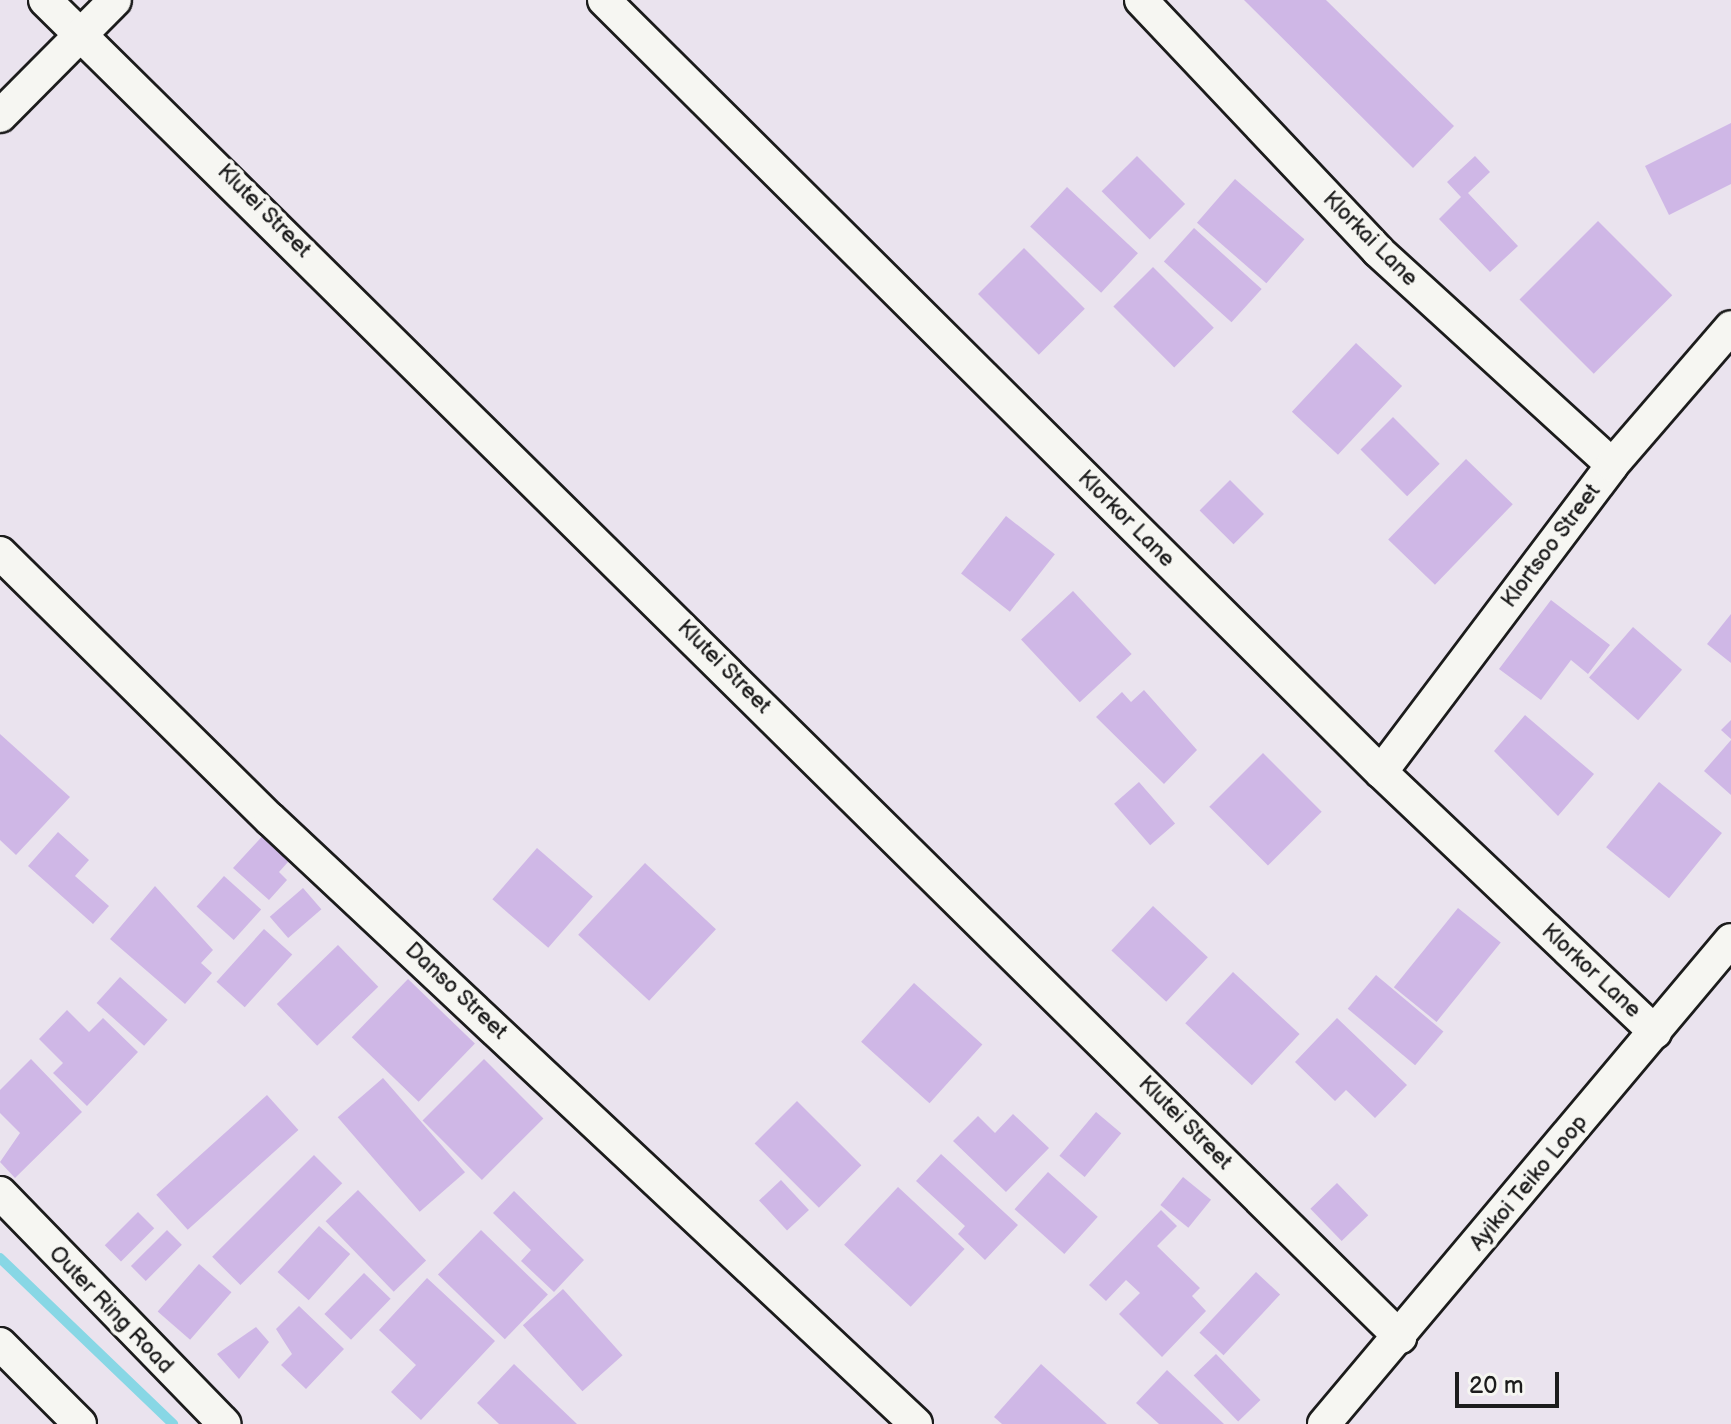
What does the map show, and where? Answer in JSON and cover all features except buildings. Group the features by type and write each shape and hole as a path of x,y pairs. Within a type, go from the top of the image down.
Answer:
{"street":[{"name":"Klutei Street","path":"45,0 83,32 1400,1337"},
{"path":"0,116 115,0"},
{"name":"Klorkor Lane","path":"604,0 1381,772 1655,1032"},
{"name":"Klorkai Lane","path":"1141,0 1378,251 1612,465"},
{"name":"Klortsoo Street","path":"1381,772 1612,465 1731,327"},
{"name":"Danso Street","path":"0,553 270,819 916,1424"},
{"name":"Ayikoi Teiko Loop","path":"1324,1424 1731,940"},
{"name":"Outer Ring Road","path":"0,1193 225,1424"},
{"path":"0,1344 80,1424"}],"waterway":[{"path":"0,1258 173,1424"}]}
